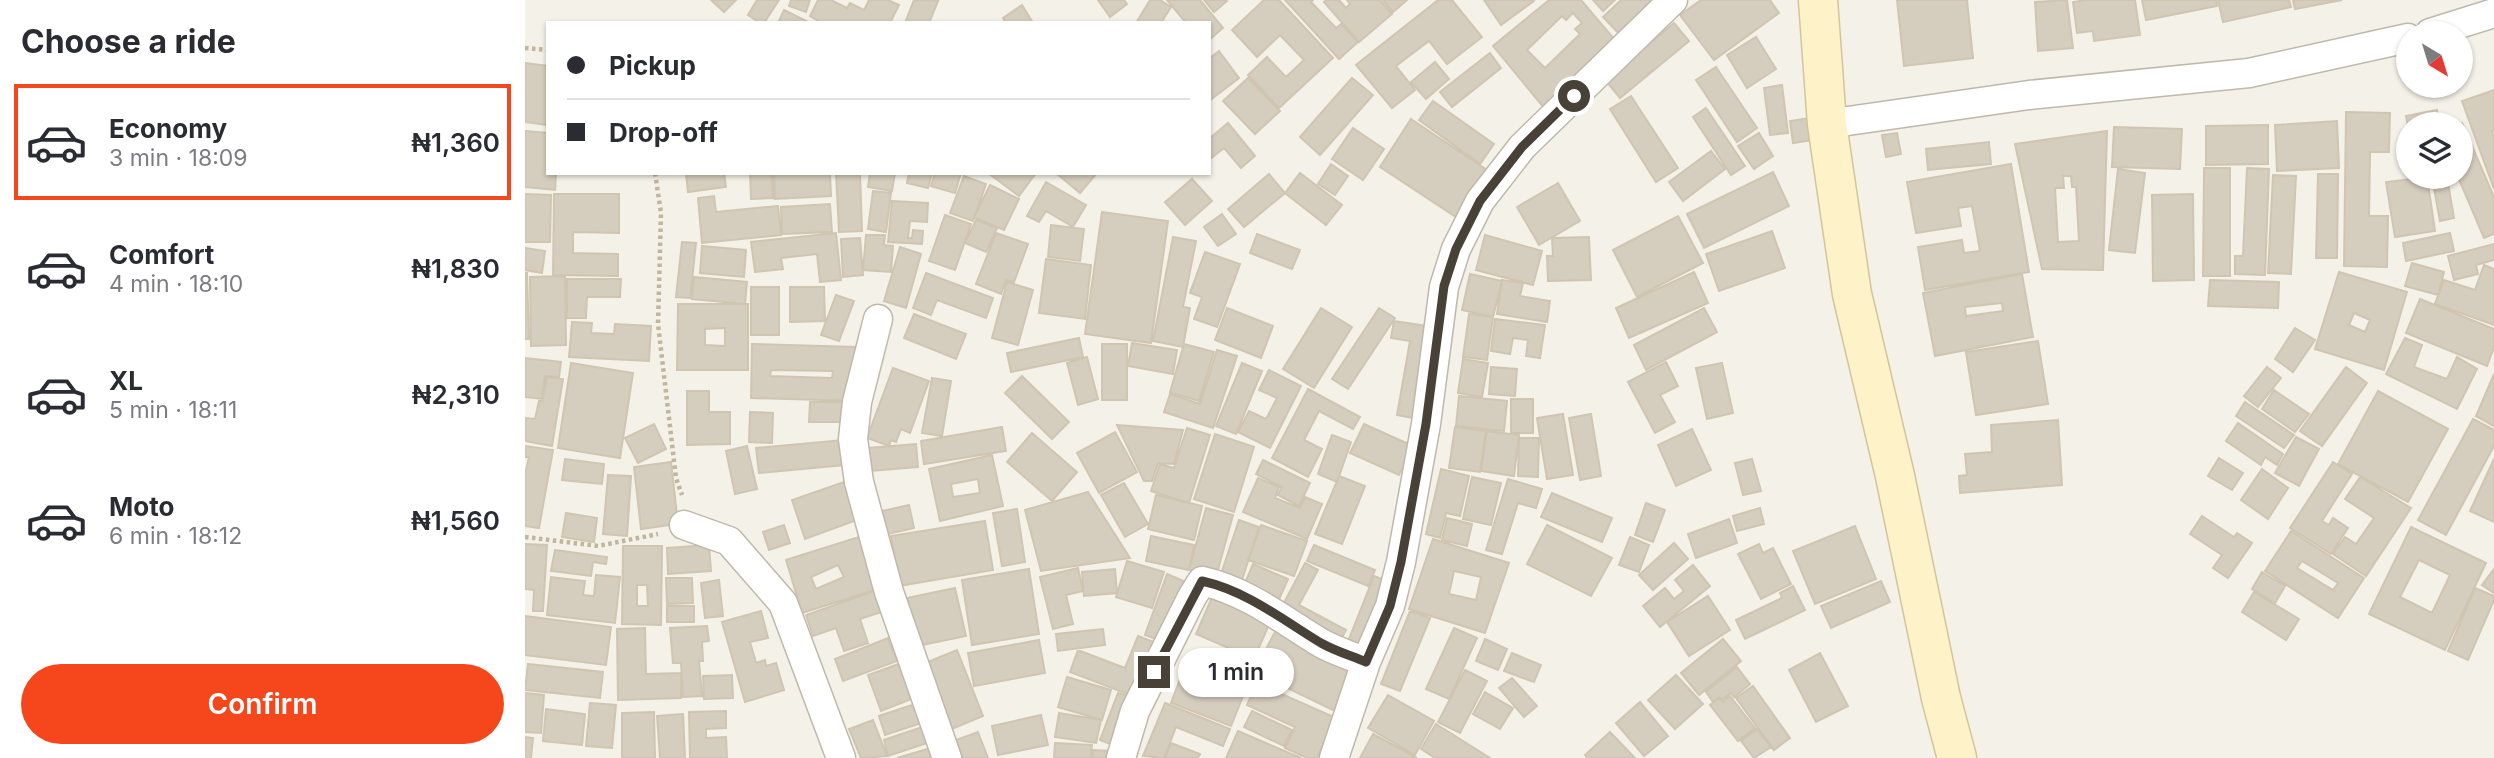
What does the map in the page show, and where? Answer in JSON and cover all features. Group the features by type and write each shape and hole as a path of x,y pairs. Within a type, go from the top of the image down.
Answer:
{"street":[{"path":"1334,758 1366,662 1390,606 1401,562 1426,424 1444,286 1456,249 1480,201 1522,147 1673,0"},
{"path":"1818,0 1827,124 1853,294 1895,476 1941,698 1957,758"},
{"path":"2468,21 2494,13"},
{"path":"1827,124 2029,95 2249,73 2396,41"},
{"path":"878,319 857,402 853,439 858,471 890,592 947,758"},
{"path":"684,524 729,541 783,603 841,758"},
{"path":"1121,758 1135,711 1202,581 1224,586 1288,621 1324,645 1366,662"}],"path":[{"path":"525,48 546,50"},
{"path":"525,537 598,546 671,532 684,524 686,508 676,478 658,324 661,213 655,175"}],"building":[{"path":"711,0 736,0 724,12"},
{"path":"757,0 779,0 765,21 757,21 748,15"},
{"path":"791,0 810,0 806,12 789,6"},
{"path":"818,0 831,0 847,8 850,3 864,10 869,0 888,0 899,5 891,21 819,21 810,16"},
{"path":"914,0 938,1 930,21 906,21"},
{"path":"1098,0 1124,0 1127,4 1110,17"},
{"path":"1150,0 1160,0 1171,7 1162,21 1137,21"},
{"path":"1167,0 1200,0 1223,28 1211,38 1211,21 1184,21"},
{"path":"1204,0 1226,0 1227,1 1214,12"},
{"path":"1264,0 1279,0 1333,58 1279,108 1248,75 1267,57 1286,77 1304,60 1280,35 1257,57 1232,30"},
{"path":"1285,0 1313,0 1311,2 1336,28 1341,24 1358,42 1339,59"},
{"path":"1339,0 1346,8 1350,4 1347,0 1380,0 1392,14 1359,42 1324,2"},
{"path":"1383,0 1407,0 1393,12"},
{"path":"1438,0 1452,0 1482,37 1447,64 1429,41 1396,66 1415,90 1392,108 1356,65"},
{"path":"1484,0 1533,0 1534,1 1501,25"},
{"path":"1549,0 1581,0 1620,46 1545,109 1493,46","holes":["1573,13 1582,23 1575,29 1580,34 1545,68 1527,50 1562,16 1566,20"]},
{"path":"1593,0 1615,0 1603,11"},
{"path":"1621,0 1667,0 1625,40 1603,17"},
{"path":"1701,0 1770,0 1779,13 1714,60 1680,15"},
{"path":"1897,0 1967,0 1973,58 1904,66"},
{"path":"2067,0 2073,48 2038,51 2035,2"},
{"path":"2135,0 2140,35 2094,41 2093,31 2077,33 2073,2"},
{"path":"2142,0 2216,0 2217,6 2146,20"},
{"path":"2218,0 2289,0 2291,7 2223,22"},
{"path":"2293,0 2342,0 2295,9"},
{"path":"1022,5 1032,21 1005,21 1003,18"},
{"path":"784,10 806,21 779,21"},
{"path":"1674,23 1689,41 1620,98 1606,81"},
{"path":"1756,37 1776,69 1747,88 1727,55"},
{"path":"1219,51 1239,78 1211,99 1211,57"},
{"path":"1490,53 1501,68 1452,107 1440,92"},
{"path":"1435,62 1449,79 1426,99 1411,82"},
{"path":"525,63 546,66 546,125 525,122"},
{"path":"1716,67 1757,128 1737,142 1696,80"},
{"path":"1248,78 1280,111 1255,134 1223,101"},
{"path":"1352,78 1373,95 1320,155 1300,137"},
{"path":"1782,85 1788,133 1770,135 1764,88"},
{"path":"2494,90 2494,189 2473,131 2473,112 2466,112 2462,101"},
{"path":"1631,96 1678,168 1656,182 1610,109"},
{"path":"1433,101 1494,144 1480,164 1419,120"},
{"path":"1706,108 1745,166 1731,175 1693,117"},
{"path":"2346,112 2390,113 2389,152 2370,152 2369,216 2388,216 2387,267 2344,266"},
{"path":"1823,116 1826,138 1793,143 1790,121"},
{"path":"1411,119 1490,172 1459,219 1380,167"},
{"path":"2337,121 2339,168 2277,171 2275,125"},
{"path":"1228,123 1255,156 1241,168 1224,148 1211,158 1211,137"},
{"path":"2268,125 2268,164 2206,165 2206,126"},
{"path":"2114,127 2182,129 2180,169 2112,167"},
{"path":"1353,128 1384,149 1363,180 1332,159"},
{"path":"525,131 546,133 546,175 556,175 555,190 525,187"},
{"path":"2107,131 2103,270 2042,269 2015,144","holes":["2063,176 2071,176 2072,187 2076,187 2079,241 2058,242 2055,188 2064,188"]},
{"path":"1759,133 1773,156 1754,169 1738,146"},
{"path":"1897,133 1901,154 1886,157 1882,135"},
{"path":"1989,142 1991,164 1928,170 1926,149"},
{"path":"2473,148 2494,197 2494,234 2484,238 2463,189 2473,189"},
{"path":"1711,151 1725,169 1683,201 1669,182"},
{"path":"1331,164 1348,176 1335,195 1318,184"},
{"path":"2011,164 2029,272 1925,290 1918,247 1962,240 1964,253 1980,251 1972,206 1958,208 1961,226 1916,233 1907,182"},
{"path":"2204,168 2230,168 2230,276 2203,276"},
{"path":"2247,168 2269,169 2265,275 2235,274 2235,256 2243,256"},
{"path":"2118,169 2145,173 2135,253 2109,250"},
{"path":"1773,172 1789,206 1704,248 1687,214"},
{"path":"1300,173 1342,205 1326,225 1285,193"},
{"path":"1269,174 1285,193 1244,227 1228,209"},
{"path":"2318,174 2338,174 2337,258 2316,258"},
{"path":"686,175 724,175 726,187 688,192"},
{"path":"750,175 772,175 773,198 751,199"},
{"path":"774,175 830,175 831,196 775,199"},
{"path":"836,175 860,175 862,231 839,232"},
{"path":"870,175 895,175 892,191 868,187"},
{"path":"909,175 931,175 928,188 907,183"},
{"path":"934,175 960,175 955,193 931,186"},
{"path":"991,175 1035,175 1019,196"},
{"path":"1058,175 1095,175 1080,193"},
{"path":"2273,175 2296,176 2291,274 2268,273"},
{"path":"964,176 986,184 973,221 950,213"},
{"path":"1192,179 1212,201 1185,225 1165,202"},
{"path":"2396,181 2396,189 2429,189 2435,231 2395,237 2386,182"},
{"path":"1046,182 1086,205 1073,227 1046,211 1039,222 1027,216"},
{"path":"1558,183 1580,221 1539,245 1517,207"},
{"path":"990,185 1019,199 1004,230 974,217"},
{"path":"2434,189 2449,189 2454,218 2440,221"},
{"path":"873,191 891,193 886,232 868,229"},
{"path":"525,194 551,195 550,242 525,242"},
{"path":"554,194 619,194 619,233 573,232 573,253 618,254 618,276 553,275"},
{"path":"2193,194 2194,280 2153,281 2152,195"},
{"path":"714,196 716,212 778,206 781,235 702,243 698,198"},
{"path":"892,201 928,203 927,222 910,221 908,238 912,238 913,230 923,231 922,244 888,242"},
{"path":"830,204 832,232 782,234 781,207"},
{"path":"1102,212 1168,221 1151,343 1085,334"},
{"path":"1222,214 1236,234 1218,246 1204,227"},
{"path":"945,215 971,224 955,270 929,261"},
{"path":"1678,216 1703,263 1637,297 1613,250"},
{"path":"976,220 997,228 986,252 965,243"},
{"path":"1051,225 1084,229 1080,261 1048,257"},
{"path":"1772,231 1785,268 1719,291 1706,254"},
{"path":"836,233 841,280 820,282 817,254 781,258 783,269 755,272 751,242"},
{"path":"996,233 1028,244 1014,282 1006,280 1001,294 976,284"},
{"path":"2450,233 2454,251 2406,261 2403,243"},
{"path":"1257,234 1300,250 1292,269 1250,253"},
{"path":"866,235 885,235 884,245 893,246 891,272 863,270"},
{"path":"1485,235 1542,251 1533,285 1476,270"},
{"path":"1173,237 1196,241 1183,307 1190,308 1183,347 1153,341"},
{"path":"1589,237 1591,280 1548,281 1547,256 1553,256 1552,238"},
{"path":"860,238 863,275 843,277 841,239"},
{"path":"682,242 696,243 690,298 676,297"},
{"path":"2494,244 2494,260 2476,265 2478,274 2454,280 2448,256"},
{"path":"702,246 746,250 744,277 700,273"},
{"path":"900,247 921,254 906,308 884,301"},
{"path":"525,248 545,251 542,273 525,270"},
{"path":"1205,252 1240,264 1217,327 1194,319 1202,297 1190,293"},
{"path":"1046,259 1091,265 1085,319 1039,313"},
{"path":"2412,263 2444,272 2438,295 2405,286"},
{"path":"2484,265 2494,269 2494,325 2435,304 2444,280 2475,290"},
{"path":"1694,272 1708,303 1629,338 1616,308"},
{"path":"2339,272 2407,292 2384,370 2315,349","holes":["2354,313 2370,320 2365,332 2349,325"]},
{"path":"527,273 529,339 525,339"},
{"path":"926,273 993,298 986,318 937,300 931,315 913,308"},
{"path":"1470,274 1502,281 1493,317 1462,310"},
{"path":"2022,274 2033,337 1935,356 1923,293"},
{"path":"565,276 566,345 531,346 530,277"},
{"path":"694,277 747,282 745,304 692,299"},
{"path":"567,279 621,279 620,297 587,297 586,318 567,318"},
{"path":"1502,280 1523,283 1520,296 1550,301 1547,322 1497,314"},
{"path":"2210,280 2279,282 2278,308 2208,306"},
{"path":"1007,282 1033,290 1018,345 992,338"},
{"path":"751,287 779,287 779,335 751,335"},
{"path":"790,287 824,287 825,321 790,322"},
{"path":"836,295 854,301 839,341 821,335"},
{"path":"2420,299 2494,329 2494,347 2487,366 2406,333"},
{"path":"2002,303 2003,311 1966,316 1965,307"},
{"path":"678,304 748,304 748,370 677,370","holes":["725,328 725,346 705,345 705,329"]},
{"path":"1227,308 1273,326 1261,358 1215,340"},
{"path":"1321,308 1352,327 1314,388 1283,369"},
{"path":"1379,308 1395,318 1348,389 1332,379"},
{"path":"1704,308 1717,332 1646,370 1634,345"},
{"path":"914,314 966,334 956,359 904,338"},
{"path":"1469,314 1493,317 1487,360 1463,357"},
{"path":"1495,319 1545,325 1540,358 1526,356 1528,340 1513,338 1510,354 1491,351"},
{"path":"1394,321 1434,327 1418,419 1397,415 1410,341 1391,338"},
{"path":"572,322 592,323 591,333 614,334 615,324 651,326 649,361 569,357"},
{"path":"2295,328 2315,340 2293,372 2275,359"},
{"path":"1079,338 1083,357 1011,372 1007,353"},
{"path":"2405,338 2422,345 2414,367 2447,379 2457,357 2477,369 2457,409 2386,374"},
{"path":"2038,341 2048,404 1976,415 1966,352"},
{"path":"1132,343 1177,350 1173,374 1128,366"},
{"path":"752,344 857,347 855,401 751,398"},
{"path":"1102,344 1127,344 1127,400 1102,400"},
{"path":"1184,344 1214,352 1199,401 1170,392"},
{"path":"1217,350 1237,356 1213,428 1164,412 1170,394 1200,404"},
{"path":"1087,357 1098,399 1078,405 1067,363"},
{"path":"525,358 561,362 559,377 545,376 542,399 525,397"},
{"path":"1463,359 1488,363 1482,397 1458,393"},
{"path":"1666,362 1678,386 1660,395 1675,422 1655,433 1628,382"},
{"path":"571,363 633,373 620,458 558,448"},
{"path":"1242,363 1262,371 1236,434 1216,426"},
{"path":"1722,363 1733,413 1707,419 1696,368"},
{"path":"1491,367 1517,369 1515,396 1489,394"},
{"path":"2267,367 2281,378 2258,407 2244,396"},
{"path":"2346,367 2367,383 2322,446 2300,431"},
{"path":"893,368 929,381 910,433 901,429 896,442 891,440 889,446 867,438"},
{"path":"771,370 833,371 832,378 770,376"},
{"path":"1269,370 1301,386 1270,448 1238,432 1249,411 1266,419 1277,398 1259,390"},
{"path":"2494,374 2494,426 2476,416"},
{"path":"1022,376 1069,422 1052,439 1005,393"},
{"path":"547,377 563,379 552,446 525,441 525,418 535,419"},
{"path":"932,378 951,381 942,436 922,433"},
{"path":"1308,389 1360,417 1353,429 1319,411 1304,440 1322,449 1308,477 1272,458"},
{"path":"2274,390 2309,414 2295,432 2262,409"},
{"path":"687,391 709,391 709,412 730,412 730,444 687,445"},
{"path":"2378,391 2448,429 2408,502 2338,464"},
{"path":"1459,396 1507,401 1504,431 1456,426"},
{"path":"1511,399 1533,399 1533,433 1511,433"},
{"path":"810,402 853,402 853,422 809,422"},
{"path":"2245,402 2294,435 2284,448 2236,416"},
{"path":"750,412 773,413 772,443 749,442"},
{"path":"1563,414 1573,475 1547,479 1537,418"},
{"path":"1591,414 1601,476 1580,480 1569,418"},
{"path":"2473,419 2494,430 2494,446 2446,535 2418,520"},
{"path":"2058,420 2062,485 1960,493 1959,476 1967,475 1965,454 1992,452 1991,425"},
{"path":"2238,423 2283,454 2277,465 2265,457 2261,465 2226,441"},
{"path":"654,424 666,449 638,463 625,438"},
{"path":"1364,424 1413,446 1399,475 1350,453"},
{"path":"1117,425 1183,430 1174,464 1158,463 1152,481 1144,481"},
{"path":"1002,427 1006,451 924,464 921,441"},
{"path":"1455,427 1486,431 1480,472 1449,468"},
{"path":"1187,428 1210,435 1189,503 1151,491 1160,464 1174,468"},
{"path":"1692,429 1711,470 1676,486 1658,445"},
{"path":"1487,431 1519,435 1514,476 1481,471"},
{"path":"1115,432 1137,472 1099,493 1077,453"},
{"path":"1032,433 1077,472 1052,501 1007,462"},
{"path":"1215,434 1254,447 1234,512 1194,499"},
{"path":"1332,435 1351,442 1337,482 1318,474"},
{"path":"2296,437 2319,449 2299,486 2275,473"},
{"path":"1519,438 1539,438 1538,477 1518,476"},
{"path":"843,440 845,465 759,473 756,448"},
{"path":"916,444 918,467 870,471 868,448"},
{"path":"525,446 553,450 539,528 525,526 525,475 529,457 525,457"},
{"path":"747,446 757,489 735,494 726,451"},
{"path":"992,455 1003,506 940,521 929,469"},
{"path":"2219,458 2243,473 2232,490 2208,476"},
{"path":"565,459 604,464 602,484 562,480"},
{"path":"1752,459 1761,491 1743,495 1735,463"},
{"path":"2494,459 2494,522 2470,511"},
{"path":"1263,460 1310,483 1299,506 1278,495 1282,487 1256,474"},
{"path":"671,462 678,524 641,529 634,467"},
{"path":"2333,462 2352,474 2322,521 2329,525 2333,518 2348,528 2331,554 2290,528"},
{"path":"1441,469 1469,476 1460,516 1446,513 1440,538 1426,534"},
{"path":"2262,469 2288,488 2268,519 2241,500"},
{"path":"608,475 631,476 627,536 603,534"},
{"path":"1339,476 1365,486 1342,544 1315,534"},
{"path":"1472,477 1501,483 1491,525 1463,519"},
{"path":"2360,477 2411,508 2366,576 2333,554 2345,537 2356,544 2374,518 2345,499"},
{"path":"1258,478 1279,487 1275,498 1300,508 1305,497 1322,504 1307,539 1243,512"},
{"path":"978,479 980,493 953,497 951,484"},
{"path":"1508,479 1542,489 1536,508 1518,503 1502,554 1486,550"},
{"path":"844,482 857,520 805,539 792,500"},
{"path":"1124,483 1148,524 1125,537 1101,495"},
{"path":"1088,492 1130,558 1041,571 1025,510"},
{"path":"1552,493 1612,518 1602,542 1541,517"},
{"path":"1156,495 1202,506 1194,540 1148,529"},
{"path":"1646,503 1665,510 1653,542 1635,535"},
{"path":"909,505 914,528 883,535 878,512"},
{"path":"1206,508 1233,515 1216,577 1189,570"},
{"path":"1760,508 1764,524 1737,531 1733,516"},
{"path":"1017,509 1025,562 1002,566 993,513"},
{"path":"566,513 597,518 594,542 562,537"},
{"path":"2202,516 2234,537 2237,533 2252,543 2228,578 2213,568 2222,555 2190,534"},
{"path":"1447,518 1472,524 1467,546 1442,540"},
{"path":"1729,519 1737,543 1696,558 1688,534"},
{"path":"1239,520 1259,527 1241,583 1220,577"},
{"path":"985,521 993,570 899,586 891,536"},
{"path":"784,525 790,543 769,550 763,532"},
{"path":"1261,525 1307,541 1294,576 1248,560"},
{"path":"1547,525 1612,558 1591,596 1527,564"},
{"path":"1855,526 1876,579 1815,604 1793,551"},
{"path":"2411,527 2486,563 2445,650 2369,614","holes":["2419,560 2450,575 2432,613 2400,597"]},
{"path":"2291,531 2364,578 2338,618 2265,571"},
{"path":"862,536 878,589 802,613 786,560","holes":["838,565 844,577 816,589 811,577"]},
{"path":"1151,536 1194,545 1189,570 1146,561"},
{"path":"1630,537 1649,545 1639,572 1619,565"},
{"path":"1433,539 1509,563 1485,633 1409,609"},
{"path":"1674,543 1688,559 1653,590 1639,575"},
{"path":"525,544 547,545 543,611 533,611 534,590 525,589"},
{"path":"1759,544 1763,553 1773,548 1791,584 1761,599 1738,554"},
{"path":"709,545 711,571 668,574 667,548"},
{"path":"1314,545 1375,570 1368,586 1307,561"},
{"path":"623,546 662,546 661,625 622,624"},
{"path":"555,550 607,557 606,564 593,562 591,576 551,571"},
{"path":"1127,561 1164,572 1152,608 1116,597"},
{"path":"2302,561 2338,583 2333,590 2297,568"},
{"path":"1305,563 1318,570 1299,605 1346,630 1338,645 1278,614"},
{"path":"1253,564 1288,579 1277,604 1242,590"},
{"path":"1693,565 1710,586 1660,627 1643,606 1665,588 1674,599 1684,591 1675,580"},
{"path":"1078,568 1083,591 1066,595 1073,624 1053,629 1040,577"},
{"path":"1029,569 1039,634 972,645 962,580"},
{"path":"1115,569 1117,593 1084,596 1082,572"},
{"path":"2494,569 2494,593 2482,585"},
{"path":"1454,571 1481,577 1476,600 1449,594"},
{"path":"2262,572 2285,586 2275,603 2252,589"},
{"path":"1167,574 1186,582 1164,642 1145,635"},
{"path":"596,575 620,577 615,623 547,615 551,577 585,581 583,595 594,596"},
{"path":"1374,576 1387,581 1357,654 1345,649"},
{"path":"666,578 692,578 693,603 667,604"},
{"path":"719,580 723,616 705,618 701,583"},
{"path":"1881,581 1890,602 1831,628 1821,606"},
{"path":"637,585 647,585 648,606 637,606"},
{"path":"1793,586 1805,610 1745,639 1736,620 1782,598 1780,593"},
{"path":"955,588 966,636 917,646 907,598"},
{"path":"2475,588 2494,596 2494,600 2468,660 2448,651"},
{"path":"877,590 884,611 860,619 868,643 844,651 836,628 813,636 806,615"},
{"path":"2254,592 2299,619 2286,640 2242,612"},
{"path":"1213,595 1271,620 1254,659 1196,634"},
{"path":"1708,596 1730,630 1689,656 1667,622"},
{"path":"667,606 694,606 694,622 667,622"},
{"path":"761,611 768,638 750,642 756,663 765,660 766,666 776,663 784,690 745,702 722,622"},
{"path":"1410,611 1430,618 1400,691 1381,684"},
{"path":"525,616 611,627 606,665 525,655"},
{"path":"707,626 709,641 702,642 703,661 699,661 702,696 683,697 681,663 673,663 670,628"},
{"path":"645,628 646,674 681,673 681,698 618,700 617,629"},
{"path":"1277,628 1360,670 1339,713 1254,672"},
{"path":"1454,628 1477,638 1449,699 1426,689"},
{"path":"1103,629 1105,645 1058,651 1056,634"},
{"path":"1138,636 1159,644 1138,698 1070,672 1078,650 1125,668"},
{"path":"888,638 897,661 843,681 835,659"},
{"path":"1485,639 1507,649 1498,670 1476,661"},
{"path":"1723,639 1741,661 1699,695 1681,673"},
{"path":"1039,640 1045,673 974,686 968,653"},
{"path":"957,650 983,716 952,729 925,663"},
{"path":"1190,653 1251,676 1231,726 1171,703"},
{"path":"1512,653 1541,665 1534,682 1504,671"},
{"path":"1820,653 1848,706 1816,722 1789,670"},
{"path":"901,663 914,698 881,711 868,675"},
{"path":"528,664 603,672 600,698 525,690"},
{"path":"1737,667 1750,684 1734,697 1731,693 1722,700 1719,697 1713,702 1706,692"},
{"path":"1465,670 1487,681 1460,733 1438,722"},
{"path":"732,675 733,698 704,699 703,676"},
{"path":"1676,675 1703,704 1675,729 1648,700"},
{"path":"1067,677 1111,690 1102,720 1058,707"},
{"path":"1512,678 1537,706 1524,717 1499,688"},
{"path":"1257,683 1336,718 1317,758 1307,758 1285,748 1295,727 1247,705"},
{"path":"1753,686 1790,738 1774,750 1736,698"},
{"path":"1485,692 1513,708 1500,729 1473,714"},
{"path":"525,693 544,695 541,733 525,732"},
{"path":"1118,693 1137,699 1118,747 1100,740"},
{"path":"1388,695 1434,721 1415,755 1368,728"},
{"path":"1730,696 1755,728 1738,741 1710,705 1719,698 1723,702"},
{"path":"1640,702 1668,736 1644,756 1616,723"},
{"path":"590,703 616,705 612,748 586,746"},
{"path":"918,703 924,722 885,735 879,716"},
{"path":"1165,703 1230,729 1223,746 1176,727 1164,758 1143,756"},
{"path":"546,709 585,714 582,745 543,741"},
{"path":"726,711 726,728 706,729 706,738 726,737 727,758 690,758 689,712"},
{"path":"1252,711 1292,730 1284,746 1244,727"},
{"path":"654,712 655,758 622,758 622,713"},
{"path":"1059,713 1101,720 1096,743 1055,737"},
{"path":"683,714 685,758 660,758 657,716"},
{"path":"1041,715 1048,745 998,755 992,726"},
{"path":"873,720 887,756 861,758 849,729"},
{"path":"1436,724 1490,758 1435,758 1421,749"},
{"path":"925,726 930,742 888,756 884,740"},
{"path":"1757,729 1771,747 1754,758 1741,741"},
{"path":"1238,731 1301,758 1226,758"},
{"path":"978,732 988,758 963,758 956,740"},
{"path":"1610,732 1635,758 1588,758 1585,755"},
{"path":"1373,734 1417,758 1360,758"},
{"path":"525,737 533,738 531,758 525,758"},
{"path":"1055,743 1092,745 1091,758 1054,758"},
{"path":"1171,743 1200,754 1198,758 1165,758"},
{"path":"934,747 937,758 897,758"},
{"path":"1093,750 1112,751 1112,758 1093,758"}],"route":[{"path":"1154,672 1202,581 1224,586 1288,621 1324,645 1366,662 1390,606 1401,562 1426,424 1444,286 1456,249 1480,201 1522,147 1574,96"}]}
